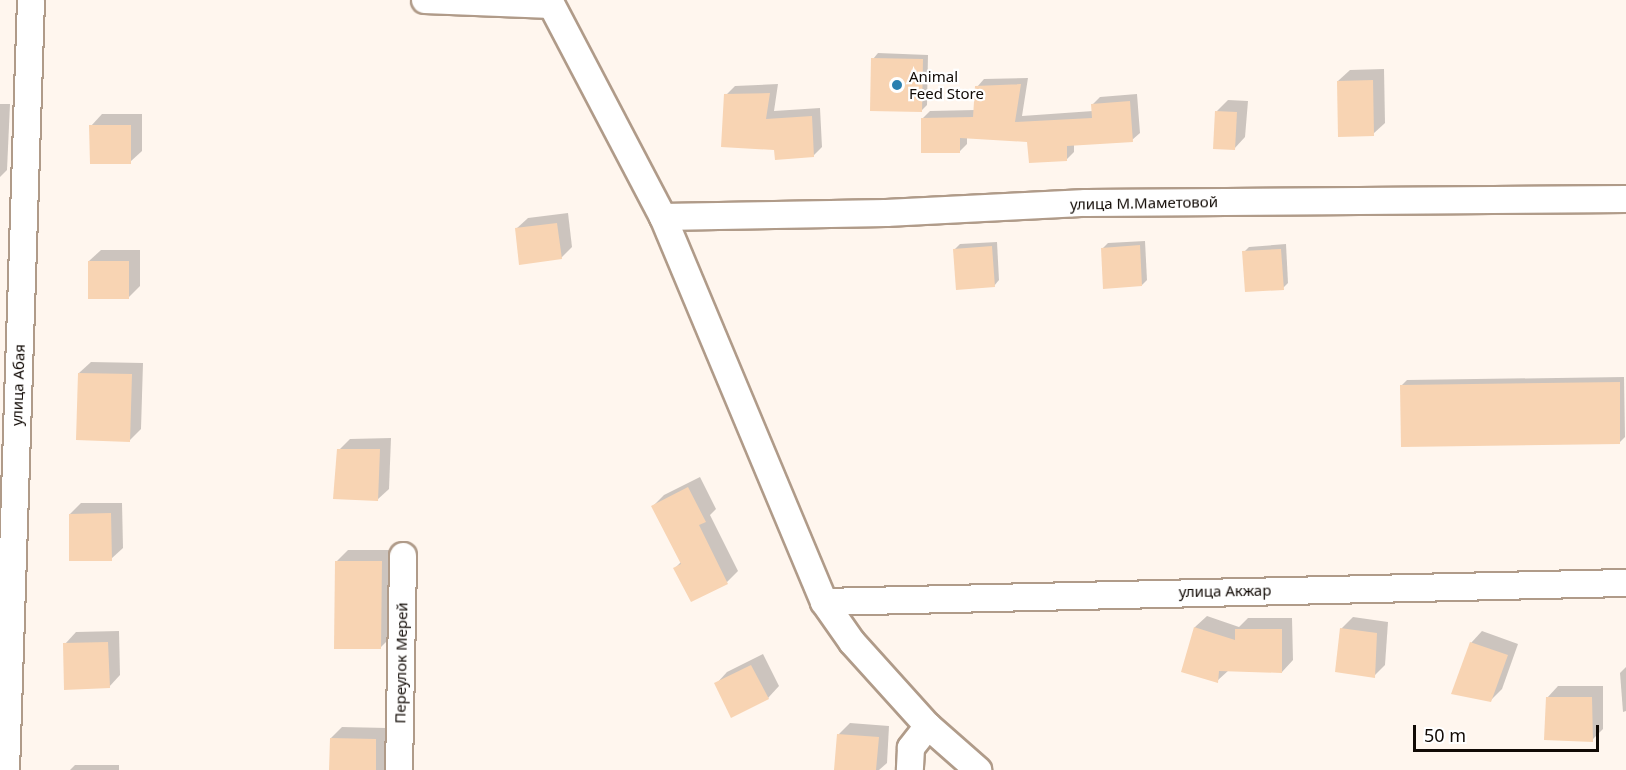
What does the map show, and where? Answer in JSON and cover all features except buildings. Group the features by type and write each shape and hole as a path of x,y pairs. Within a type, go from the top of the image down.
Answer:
{"street":[{"name":"улица Абая","path":"6,770 31,0"},
{"path":"425,0 550,2 663,218 824,602 852,642 928,726 978,770"},
{"name":"улица М.Маметовой","path":"663,218 886,213 1086,203 1626,199"},
{"name":"Переулок Мерей","path":"399,770 403,556"},
{"name":"улица Акжар","path":"824,602 1626,583"},
{"path":"909,770 911,748 928,726"}],"place":[{"name":"Animal Feed Store","path":"897,85"}]}
